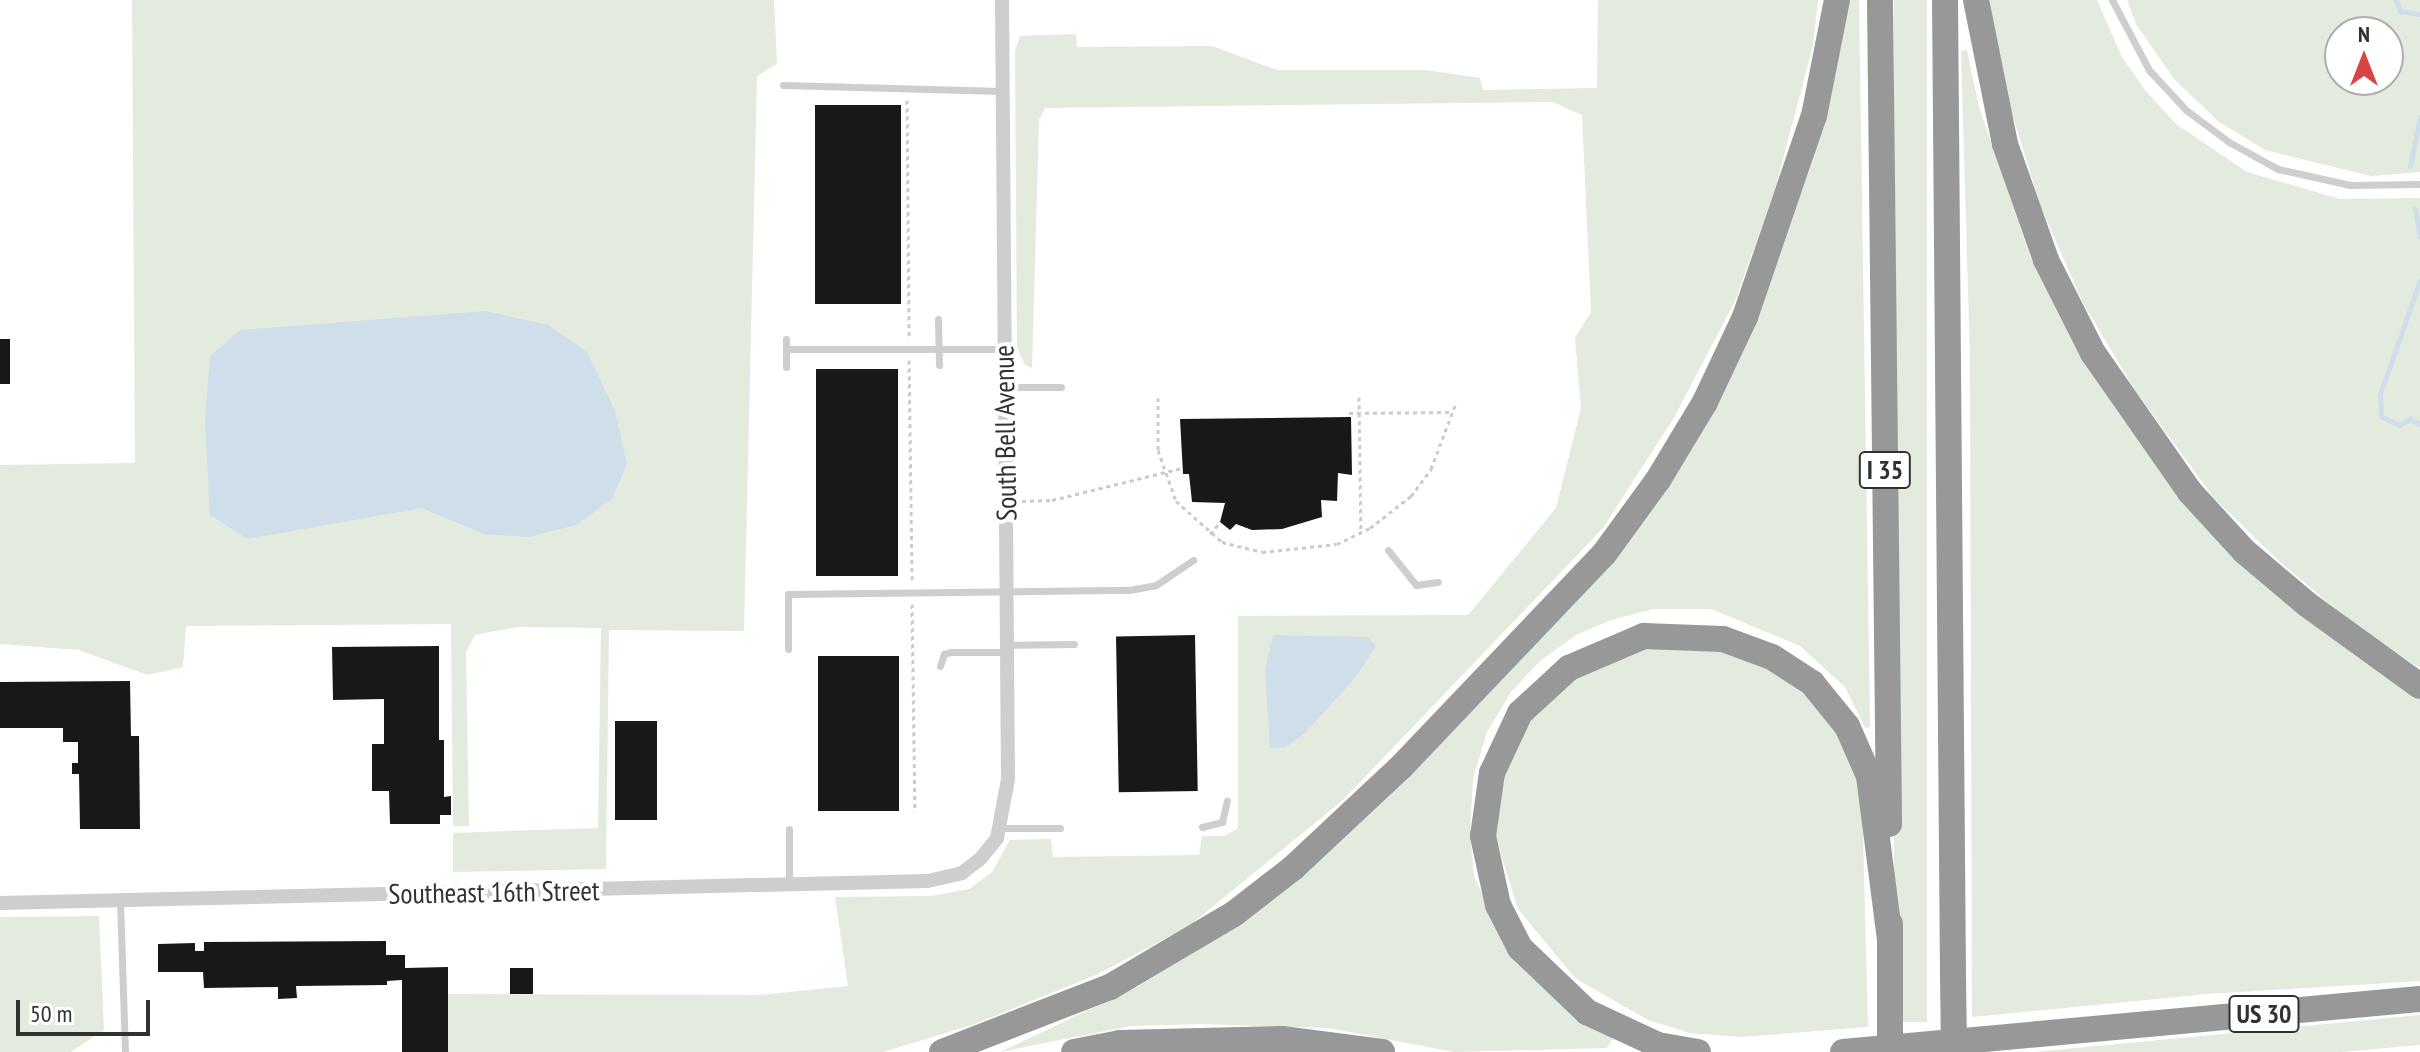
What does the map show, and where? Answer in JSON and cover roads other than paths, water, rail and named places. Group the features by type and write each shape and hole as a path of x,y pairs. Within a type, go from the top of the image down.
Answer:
{"highway":[{"path":"942,1052 1110,987 1235,913 1293,868 1401,767 1604,554 1689,428 1745,317 1814,116 1837,0"},
{"name":"I 35","path":"1880,0 1890,1052"},
{"name":"I 35","path":"1945,0 1954,1052"},
{"path":"1976,0 2005,144 2046,260 2093,353 2180,479 2244,551 2308,605 2420,686"},
{"path":"1698,1052 1658,1045 1587,1012 1520,948 1498,905 1483,836 1492,773 1520,713 1569,668 1644,636 1710,638 1772,657 1812,683 1847,726 1869,776 1890,940"},
{"name":"US 30","path":"1843,1052 2420,999"},
{"path":"1074,1052 1201,1039 1282,1039 1382,1052"}],"street":[{"name":"South Bell Avenue","path":"981,858 1001,828 1008,779 1002,0"},
{"name":"Southeast 16th Street","path":"0,903 928,881 962,873 981,858"}],"lane":[{"path":"2112,0 2149,70 2186,110 2229,142 2278,169 2350,185 2420,184"},
{"path":"783,85 1002,91"},
{"path":"938,319 939,365"},
{"path":"786,339 786,367"},
{"path":"786,349 1004,349"},
{"path":"1005,387 1061,387"},
{"path":"1388,550 1416,585 1438,582"},
{"path":"788,649 788,594 1007,594 1129,590 1156,585 1193,560"},
{"path":"940,666 944,654 951,652 1074,644"},
{"path":"1202,827 1222,822 1227,801"},
{"path":"1001,828 1060,828"},
{"path":"789,829 789,885"},
{"path":"120,901 125,1052"}],"water":[{"path":"485,311 548,325 587,352 615,411 627,464 612,499 576,525 529,537 484,534 422,508 247,539 210,515 205,419 210,356 240,330"},
{"path":"1273,635 1368,637 1376,646 1355,678 1306,732 1286,747 1270,748 1265,670"}],"waterway":[{"path":"2396,0 2400,11 2420,14"},
{"path":"2410,166 2420,117"},
{"path":"2415,209 2420,237"},
{"path":"2420,280 2380,394 2381,416 2399,425 2410,419 2420,424"}]}
